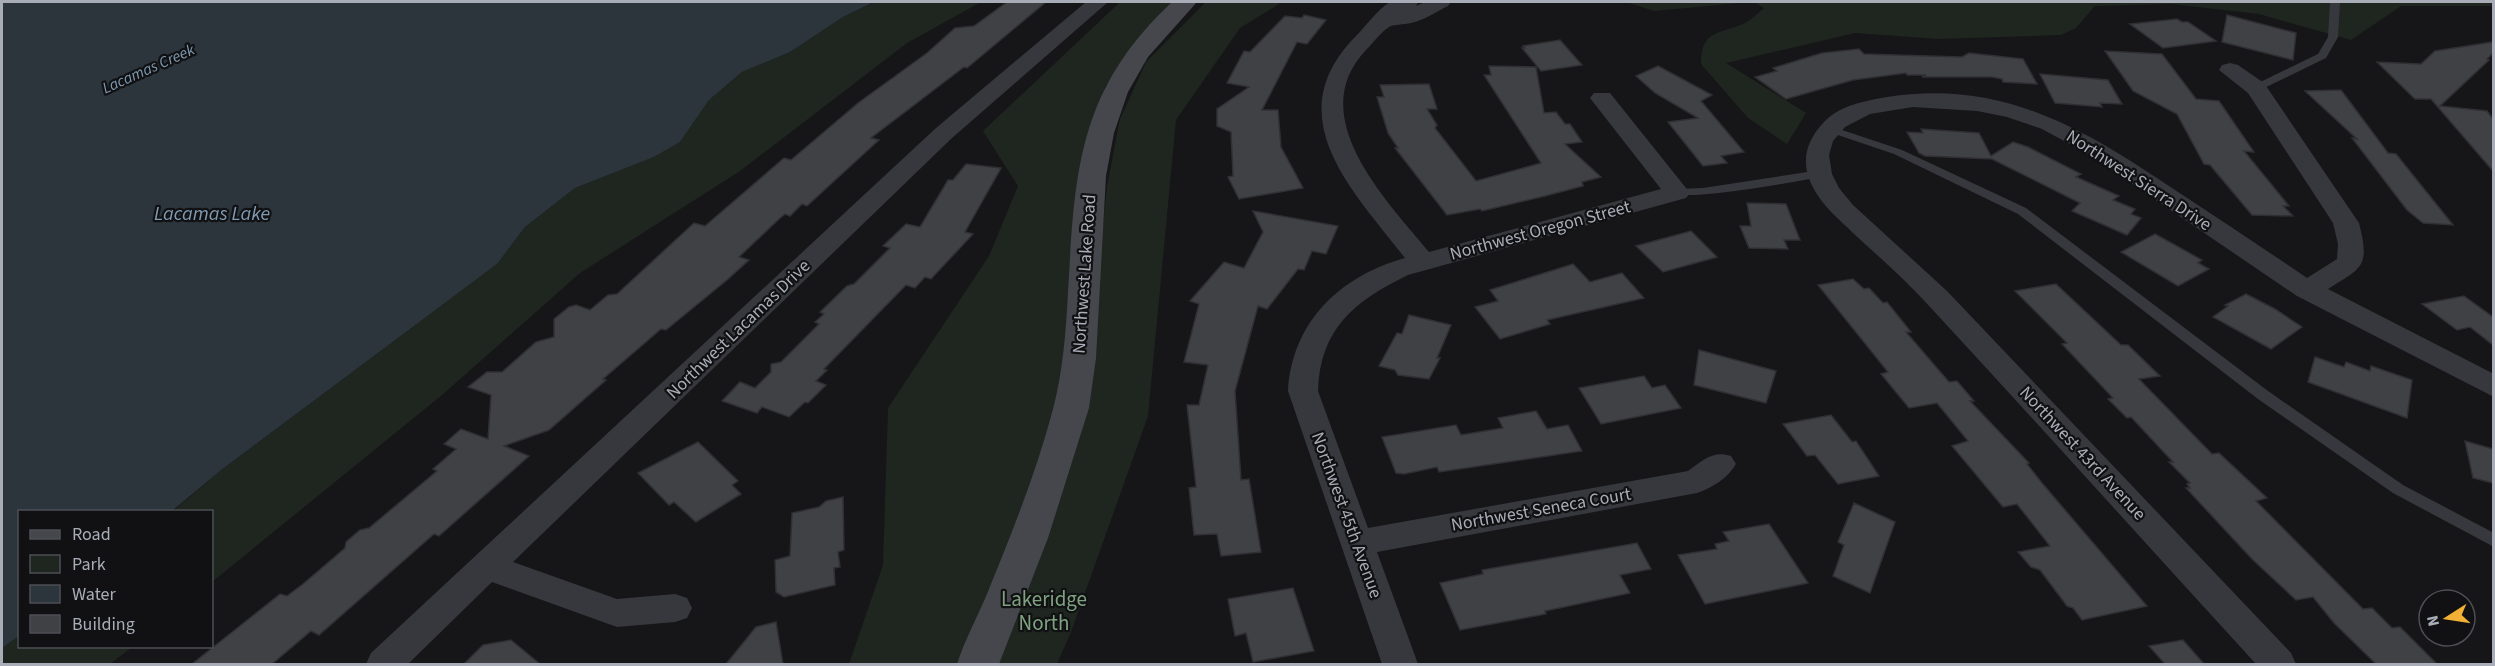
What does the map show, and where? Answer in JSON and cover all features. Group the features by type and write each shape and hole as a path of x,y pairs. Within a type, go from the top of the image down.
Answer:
{"main road":[{"name":"Northwest Lake Road","path":"978,664 1034,527 1073,400 1084,320 1089,186 1100,137 1115,94 1135,56 1185,2"}],"street":[{"name":"Northwest Lacamas Drive","path":"384,664 944,133 1098,2"},
{"path":"1408,2 1392,10 1384,22 1345,56 1334,87 1332,126 1347,165 1422,262"},
{"path":"1384,22 1406,18 1441,2"},
{"path":"2230,70 2256,88 2346,223 2351,244 2350,263 2307,290"},
{"path":"1602,98 1677,193"},
{"name":"Northwest Sierra Drive","path":"1830,129 1837,122 1864,108 1913,100 1977,104 2050,124 2097,149 2307,290 2493,387"},
{"path":"1820,174 1817,155 1821,139 1830,129"},
{"name":"Northwest 43rd Avenue","path":"1820,174 1827,190 1844,210 1953,314 2278,664"},
{"name":"Northwest Oregon Street","path":"1304,364 1320,327 1344,299 1372,280 1422,262 1677,193"},
{"name":"Northwest 45th Avenue","path":"1304,364 1303,391 1400,664"},
{"name":"Northwest Seneca Court","path":"1358,543 1697,481 1720,464"},
{"path":"488,567 617,613 675,608"}],"lane":[{"path":"2256,88 2322,56 2333,37 2335,2"},
{"path":"1830,129 1898,152 2022,212 2263,395 2398,489 2493,541"},
{"name":"Northwest Oregon Street","path":"1677,193 1703,192 1820,174"}],"green space":[{"path":"875,2 981,2 907,43 740,171 580,273 442,395 213,581 213,510 174,510 220,471 497,264 525,227 575,188 654,157 680,142 709,100 742,72 790,52 843,17"},
{"path":"1120,2 1176,2 1151,27 1105,87 1086,155 1083,274 1040,492 967,664 849,664 883,565 888,408 989,256 1018,186 983,131"},
{"name":"Lakeridge North","path":"1206,2 1282,2 1240,28 1176,120 1148,416 1071,632 1057,664 990,664 1084,416 1107,186 1120,119 1146,62"},
{"path":"1626,2 1751,2 1654,11"},
{"path":"1754,2 2493,2 2493,6 2401,6 2351,40 2259,14 2171,4 2095,6 2076,28 2061,35 1939,39 1855,33 1726,63 1806,113 1787,144 1748,118 1701,64 1704,45 1708,39 1745,23 1764,8"},
{"path":"18,637 18,648 131,648 110,664 2,664 2,648"}],"water":[{"name":"Lacamas Lake","path":"2,2 874,2 843,17 790,52 742,72 709,100 680,142 654,157 575,188 525,227 497,264 220,471 173,510 18,510 18,637 2,648"}],"building":[{"path":"1007,2 1046,2 967,68 964,67 871,138 879,140 807,206 802,204 790,216 785,214 778,220 739,257 749,260 727,280 666,330 661,329 549,430 504,446 529,456 439,536 434,534 319,635 311,631 272,664 192,664 280,594 287,596 303,584 345,548 346,542 360,530 369,528 437,471 433,469 456,449 444,444 461,429 488,439 491,395 468,387 487,372 502,372 536,342 554,337 554,319 569,307 576,305 590,310 608,295 617,294 694,223 705,226 784,158 791,160 858,103 927,53 955,28 974,26"},
{"path":"1304,15 1326,20 1307,44 1297,42 1262,110 1278,110 1281,147 1303,188 1239,199 1228,177 1233,176 1231,132 1217,126 1217,109 1249,87 1227,83 1244,51 1250,52 1285,16 1302,18"},
{"path":"2227,15 2296,33 2293,60 2222,42"},
{"path":"2177,19 2188,22 2216,41 2163,48 2130,24"},
{"path":"1560,40 1582,65 1541,71 1522,48 1525,48 1523,46"},
{"path":"2493,42 2493,53 2487,59 2489,60 2440,106 2487,111 2493,119 2493,171 2431,99 2415,99 2377,62 2421,64 2435,51"},
{"path":"1859,49 1864,54 1962,57 1969,53 2023,59 2037,84 2003,82 2002,79 1992,77 1922,77 1926,75 1907,75 1906,73 1853,80 1786,99 1755,77 1777,71 1773,68 1822,53"},
{"path":"2105,51 2162,54 2196,99 2219,101 2254,152 2244,151 2289,206 2283,206 2293,216 2252,215 2210,165 2204,164 2177,114 2133,91"},
{"path":"1489,66 1536,67 1544,113 1556,112 1565,124 1570,124 1582,142 1565,144 1601,177 1582,182 1583,186 1545,196 1482,211 1480,209 1447,215 1395,148 1398,148 1388,133 1377,97 1384,97 1380,85 1429,84 1437,109 1427,109 1437,125 1435,128 1476,181 1541,163 1484,75 1491,75"},
{"path":"1658,66 1712,95 1701,101 1744,152 1721,156 1727,163 1703,166 1668,122 1698,118 1655,93 1636,76"},
{"path":"2040,74 2108,80 2122,104 2100,103 2102,107 2055,103"},
{"path":"2341,90 2388,153 2396,154 2453,225 2423,223 2407,210 2352,138 2357,139 2305,91"},
{"path":"1921,129 1979,133 1991,156 2013,142 2028,147 2081,174 2076,177 2119,196 2113,200 2135,209 2131,214 2141,218 2127,235 2072,211 2080,203 1992,159 1925,156 1919,153 1907,132 1923,133"},
{"path":"966,164 1001,168 965,232 973,234 931,279 925,277 915,288 906,285 824,369 827,370 816,381 826,385 808,403 805,402 789,417 762,407 757,413 722,401 740,382 755,388 771,372 771,364 781,362 819,324 815,322 824,314 820,312 847,286 854,284 890,248 883,246 906,224 920,227 948,180 953,180"},
{"path":"1747,203 1786,204 1800,240 1784,240 1788,249 1749,248 1740,226 1751,226"},
{"path":"1253,211 1338,226 1326,254 1312,251 1304,270 1298,269 1267,309 1258,306 1235,391 1241,480 1249,479 1261,552 1221,556 1217,534 1194,535 1189,488 1196,487 1187,405 1199,405 1208,365 1184,362 1199,304 1190,301 1224,262 1244,268 1263,232"},
{"path":"1691,231 1717,257 1663,272 1636,246"},
{"path":"2155,234 2202,260 2198,263 2209,269 2178,286 2121,252"},
{"path":"1573,264 1590,282 1622,273 1644,298 1547,320 1550,324 1500,339 1475,307 1498,301 1490,290"},
{"path":"1853,279 1864,289 1869,288 1883,303 1887,302 1911,332 1906,332 1949,382 1957,381 1974,401 1970,401 2029,463 2027,464 2042,483 2147,606 2082,620 2073,608 2067,606 2040,570 2031,567 2018,552 2050,546 2017,504 2003,507 1952,446 1968,441 1937,403 1909,408 1881,374 1888,372 1818,285"},
{"path":"2056,284 2121,345 2128,345 2160,376 2139,379 2212,454 2219,453 2267,498 2256,501 2363,609 2372,608 2392,628 2400,627 2417,644 2417,648 2421,648 2437,664 2376,664 2334,623 2313,597 2296,600 2252,559 2186,488 2190,488 2187,484 2190,483 2169,462 2173,462 2131,417 2127,418 2108,399 2113,398 2062,344 2067,343 2015,291"},
{"path":"2246,294 2275,309 2302,327 2271,349 2213,317 2228,306 2225,305"},
{"path":"2464,296 2493,317 2493,345 2470,327 2457,330 2422,304"},
{"path":"1409,315 1451,325 1437,358 1440,358 1429,379 1398,375 1395,370 1379,366 1397,333 1402,334"},
{"path":"1699,350 1776,371 1766,403 1694,385"},
{"path":"2315,357 2344,367 2346,362 2370,371 2371,366 2412,380 2407,418 2308,382"},
{"path":"1644,376 1652,388 1665,385 1681,408 1601,424 1579,388"},
{"path":"1536,411 1547,429 1568,425 1582,451 1439,472 1437,467 1404,474 1396,473 1382,437 1456,425 1461,435 1503,428 1498,418"},
{"path":"1831,415 1852,442 1856,441 1879,476 1838,484 1815,455 1807,456 1783,424"},
{"path":"2465,441 2493,449 2493,483 2473,478"},
{"path":"698,442 738,481 732,485 741,494 696,522 674,502 669,505 638,473"},
{"path":"843,497 844,550 838,552 840,567 834,568 835,585 784,597 776,592 775,560 790,556 792,513 819,507 826,501"},
{"path":"1854,503 1895,522 1870,593 1833,576 1844,545 1838,542"},
{"path":"1769,524 1808,583 1705,604 1678,555 1717,549 1715,544 1729,541 1723,532"},
{"path":"1637,543 1651,569 1620,575 1630,593 1545,611 1546,614 1460,630 1440,583 1483,574 1482,570"},
{"path":"1293,588 1314,651 1253,662 1246,633 1235,636 1228,599"},
{"path":"776,622 783,664 726,664 756,627"},
{"path":"511,640 540,664 464,664 483,645"},
{"path":"2183,640 2204,664 2165,664 2149,646"}],"water label":[{"name":"Lacamas Creek","path":"148,68"}]}
